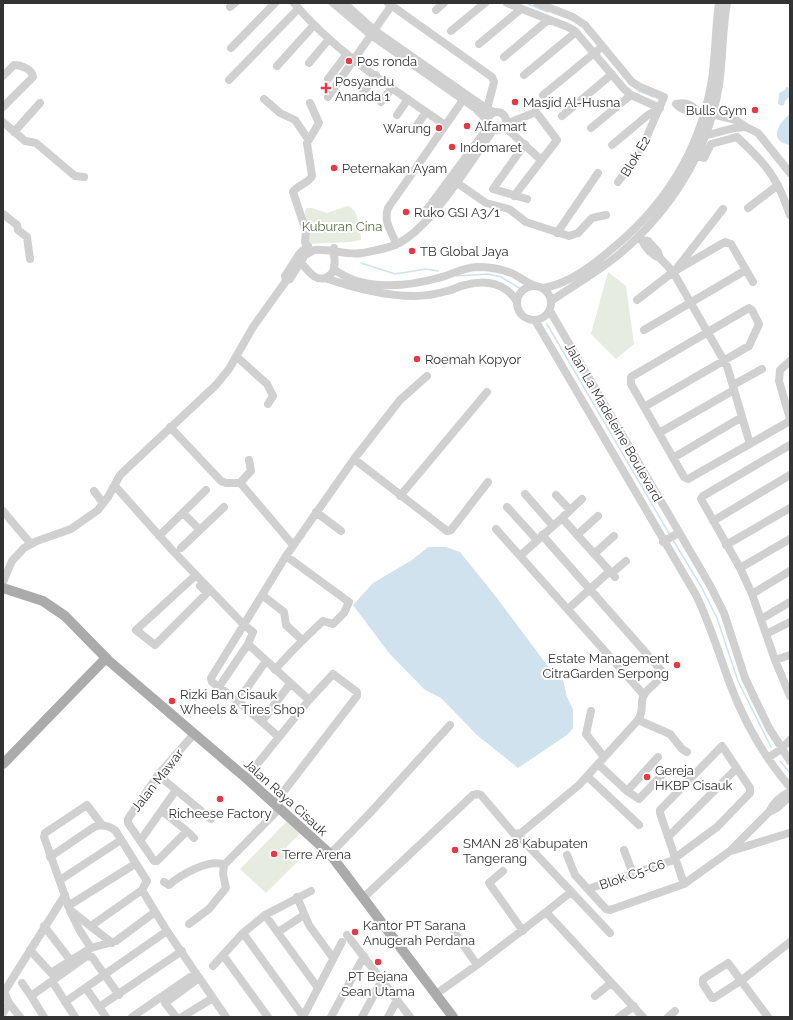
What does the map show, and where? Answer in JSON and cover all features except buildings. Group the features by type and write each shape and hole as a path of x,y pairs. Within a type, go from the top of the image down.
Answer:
{"main road":[{"name":"Jalan Raya Cisauk","path":"3,588 50,605 86,635 106,658 246,778 330,854 453,1017"},
{"path":"3,764 106,658"}],"street":[{"path":"231,48 275,3"},
{"path":"333,3 483,114 490,125 500,130 505,125 533,112 537,113 557,140 514,196"},
{"path":"344,3 373,32 491,110 503,113 506,118 505,125"},
{"path":"436,10 444,3"},
{"path":"452,31 485,3"},
{"path":"506,3 576,32 631,95 676,104 680,108 691,111 696,110 736,120 758,133 789,171"},
{"path":"537,3 573,17 585,25 632,82 663,102"},
{"path":"517,302 519,297 526,289 557,286 638,236 691,153 709,113 719,85 721,14 719,3"},
{"path":"721,14 727,3"},
{"path":"298,260 311,250 318,249 333,252 361,253 395,242 426,220 490,125 494,82 492,77 390,4 373,32 328,97"},
{"path":"229,80 296,6 329,39 354,60 446,125"},
{"path":"479,44 521,9"},
{"path":"504,57 548,20"},
{"path":"277,66 314,25"},
{"path":"524,75 576,32"},
{"path":"309,63 329,39"},
{"path":"543,95 603,46"},
{"path":"328,79 347,54"},
{"path":"3,76 14,64 30,71 33,77 3,107"},
{"path":"562,116 612,74"},
{"path":"363,93 376,75"},
{"path":"381,102 392,88"},
{"path":"591,128 631,95"},
{"path":"264,99 280,113 296,120 308,139"},
{"path":"397,115 408,99"},
{"path":"395,242 386,221 385,216 388,208 464,100"},
{"path":"612,145 663,102"},
{"name":"Blok E2","path":"618,182 641,150 663,102"},
{"path":"14,132 40,103"},
{"path":"307,246 304,242 306,231 293,192 295,188 309,180 312,176 307,148 308,139 319,123 310,103"},
{"path":"413,131 426,112"},
{"path":"551,301 599,270 638,236 671,201 697,156 704,136 709,113"},
{"path":"3,122 27,142 36,143 75,176 84,177"},
{"path":"505,125 541,160"},
{"path":"704,136 734,128 746,127"},
{"path":"697,156 704,158 711,144 738,138 752,150 778,186 790,215"},
{"path":"525,144 493,187 494,190 527,199"},
{"path":"557,233 598,173"},
{"path":"454,180 486,203 509,209 526,222 557,233 574,236 592,218 606,215"},
{"path":"748,208 778,186"},
{"path":"673,272 723,209"},
{"path":"3,214 17,225 18,230 27,237 30,259"},
{"path":"638,236 654,256 660,258 673,272 724,361 750,444"},
{"path":"637,300 673,272 725,242 731,244 753,282"},
{"path":"307,246 318,245 333,252"},
{"path":"288,280 284,276 298,260 307,246"},
{"path":"325,278 334,269 335,265 333,252"},
{"path":"298,260 312,275 320,279 325,278 376,293 416,296 449,291 475,282 487,282 507,289 517,302 520,313 524,317 535,320 544,317 550,310 550,296 540,287 528,283 511,273 490,267 460,270 440,278 420,283 399,285 378,284 355,280 340,274 334,269"},
{"path":"644,330 746,270"},
{"path":"3,582 12,562 24,548 78,525 98,510 120,475 216,385 237,357 253,327 288,280 302,274 312,275"},
{"path":"644,407 749,346 759,322 752,310 749,308 631,377 631,384 659,434 684,477 688,479 790,420 787,394 779,381 780,370 790,361"},
{"name":"Jalan La Madeleine Boulevard","path":"550,310 678,533 711,587 724,613 745,678 769,728 790,761"},
{"name":"Jalan La Madeleine Boulevard","path":"535,320 696,595 709,621 730,684 754,736 768,758 790,786"},
{"path":"237,357 270,389 273,396 268,404"},
{"path":"659,434 762,369"},
{"path":"279,737 238,700 212,682 211,678 286,556 316,512 354,459 400,400 427,376"},
{"path":"400,496 486,392"},
{"path":"673,458 742,417"},
{"path":"170,427 221,480 226,483 240,483 251,471 248,460"},
{"path":"790,445 703,496 702,502 740,568 752,594 775,660 790,696"},
{"path":"354,459 447,531 451,530 488,482"},
{"path":"713,521 790,475"},
{"path":"240,483 293,545"},
{"path":"114,486 160,536 194,577 207,593 155,645 136,630 194,577"},
{"path":"160,536 206,490"},
{"path":"94,491 103,503"},
{"path":"525,494 552,526"},
{"path":"556,495 570,510"},
{"path":"520,556 582,499"},
{"path":"181,548 224,507"},
{"path":"507,507 590,589 661,670 662,674 661,678 644,695 642,713 638,720 587,776 518,835"},
{"path":"726,545 790,508"},
{"path":"3,510 31,544"},
{"path":"316,512 341,531"},
{"path":"183,513 200,530"},
{"path":"577,535 598,516"},
{"path":"562,518 612,574"},
{"path":"496,529 644,695"},
{"path":"664,542 678,533"},
{"path":"594,554 614,536"},
{"path":"740,568 790,539"},
{"path":"275,670 302,640 323,621 333,624 344,613 349,602 286,556"},
{"path":"568,609 590,589 612,574 626,561"},
{"path":"752,594 790,572"},
{"path":"194,577 253,633 248,644 219,687"},
{"path":"262,595 284,612 286,625 302,640"},
{"path":"761,619 790,602"},
{"path":"766,634 790,622"},
{"path":"248,644 309,700"},
{"path":"775,660 790,655"},
{"path":"238,700 266,661"},
{"path":"189,924 210,909 226,888 223,874 224,866 277,806 358,694 333,674 309,700 246,778"},
{"path":"262,721 290,684"},
{"path":"591,712 586,734 604,757"},
{"path":"638,720 670,734 682,749 687,752"},
{"path":"330,854 356,828 450,725"},
{"name":"Jalan Mawar","path":"187,831 160,858 154,861 128,823 128,819 158,775 194,734"},
{"path":"768,758 781,749 790,740"},
{"path":"668,837 737,768 724,747 720,746 662,807 660,812 668,837 684,884"},
{"path":"781,749 790,746"},
{"path":"627,791 658,757"},
{"path":"598,764 627,791 641,799 662,775"},
{"name":"Blok C5-C6","path":"588,889 675,858 717,827 750,793 750,788 737,768"},
{"path":"158,775 211,819"},
{"path":"587,776 638,825"},
{"path":"140,841 176,790"},
{"path":"769,812 773,804 784,794 790,792"},
{"path":"363,898 473,795 478,794 481,795 514,834 518,835 610,933"},
{"path":"567,855 575,875 606,909 610,910 684,884 730,851 769,812 777,808 790,796"},
{"path":"91,948 80,931 69,908 44,837 45,833 87,805 98,826"},
{"path":"162,811 194,838"},
{"path":"50,857 98,826 110,827 116,830 147,882 142,890 91,926"},
{"path":"730,851 789,833"},
{"path":"60,880 121,840"},
{"path":"624,850 633,874"},
{"path":"69,908 135,864"},
{"path":"164,882 169,885 194,869 216,864 224,866"},
{"path":"503,871 489,883 522,931"},
{"path":"142,890 167,931 226,1017"},
{"path":"213,966 243,933 266,915 297,897 311,891"},
{"path":"436,994 522,931 571,892"},
{"path":"20,1017 9,1003 4,992 44,926 65,896"},
{"path":"297,897 304,915 318,940 333,958"},
{"path":"69,908 112,943"},
{"path":"30,950 51,973 91,948 112,943 155,912"},
{"path":"546,912 643,1017"},
{"path":"266,915 318,988"},
{"path":"278,932 304,915"},
{"path":"44,926 71,961"},
{"path":"451,927 477,965"},
{"path":"65,1002 167,931"},
{"path":"243,933 303,1016 345,938 364,956 410,1017"},
{"path":"768,1017 742,980 729,964 726,963 703,979 703,982 714,999 742,980 790,942"},
{"path":"99,1007 119,995 182,951"},
{"path":"223,955 268,1017"},
{"path":"31,996 87,956 92,957 119,995"},
{"path":"331,1017 364,956"},
{"path":"132,1017 198,975"},
{"path":"176,1017 166,1003 198,975"},
{"path":"362,1017 382,980"},
{"path":"52,981 75,1017"},
{"path":"22,983 44,1017"},
{"path":"595,996 611,983"},
{"path":"86,988 106,1017"},
{"path":"182,1017 213,998"},
{"path":"388,1017 397,1000"},
{"path":"3,1012 9,1003"},
{"path":"619,1017 634,1006"},
{"path":"668,1017 675,1011"}],"green space":[{"name":"Kuburan Cina","path":"348,206 357,215 360,226 361,240 308,244 305,212 307,208 312,208 327,213"},
{"path":"608,272 626,286 634,344 616,359 591,334"},
{"name":"Terre Arena","path":"288,820 301,833 286,847 299,860 266,893 240,869"}],"water":[{"path":"786,87 790,88 790,96 785,101 784,105 781,106 778,104 779,93 785,90"},
{"path":"790,114 790,145 779,140 777,131 782,122"},
{"path":"428,547 446,547 460,552 497,598 553,673 563,680 567,697 573,709 573,728 567,735 518,768 477,735 441,698 425,690 389,653 353,605 373,583 412,560"}],"waterway":[{"path":"526,3 548,12"},
{"path":"639,91 654,97"},
{"path":"361,263 395,274 426,269 438,271"},
{"path":"457,276 488,274 501,277 521,289"},
{"path":"547,324 670,535"},
{"path":"673,540 702,588 717,618 738,681 771,747"},
{"path":"780,761 790,773"}],"place":[{"name":"Pos ronda","path":"349,61"},
{"name":"Posyandu Ananda 1","path":"326,88"},
{"name":"Masjid Al-Husna","path":"515,102"},
{"name":"Bulls Gym","path":"755,110"},
{"name":"Alfamart","path":"467,126"},
{"name":"Warung","path":"439,128"},
{"name":"Indomaret","path":"452,147"},
{"name":"Peternakan Ayam","path":"334,168"},
{"name":"Ruko GSI A3/1","path":"406,212"},
{"name":"TB Global Jaya","path":"412,251"},
{"name":"Roemah Kopyor","path":"417,359"},
{"name":"Estate Management CitraGarden Serpong","path":"677,665"},
{"name":"Rizki Ban Cisauk Wheels & Tires Shop","path":"172,701"},
{"name":"Gereja HKBP Cisauk","path":"647,777"},
{"name":"Richeese Factory","path":"220,799"},
{"name":"SMAN 28 Kabupaten Tangerang","path":"455,850"},
{"name":"Terre Arena","path":"274,854"},
{"name":"Kantor PT Sarana Anugerah Perdana","path":"355,932"},
{"name":"PT Bejana Sean Utama","path":"378,962"}]}
